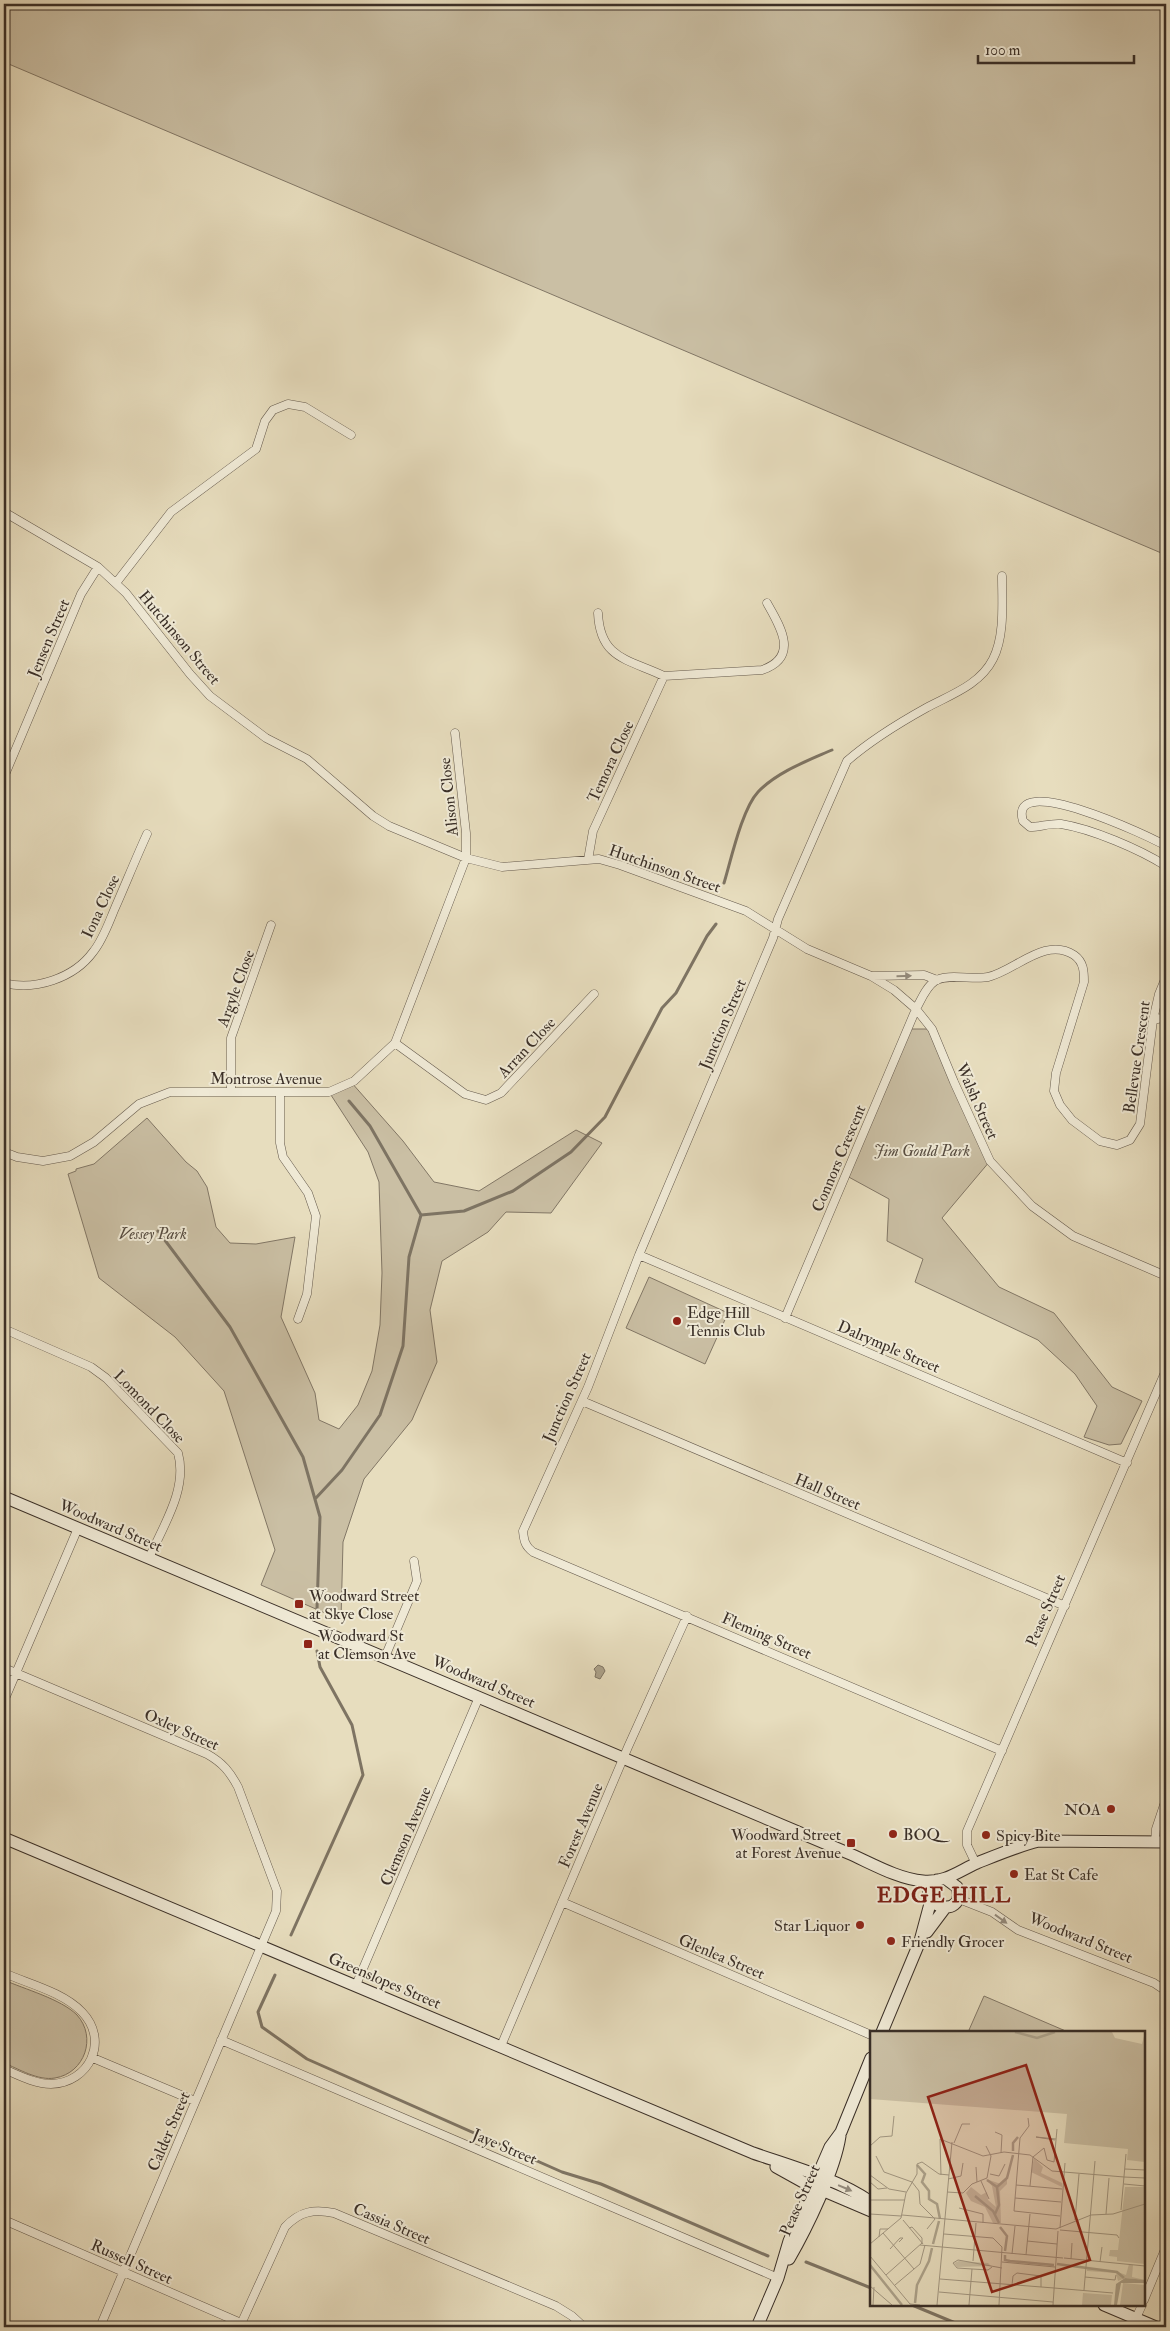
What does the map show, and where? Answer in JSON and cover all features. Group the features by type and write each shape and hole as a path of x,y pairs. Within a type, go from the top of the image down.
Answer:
{"street":[{"path":"116,584 172,512 256,448 266,421 273,410 288,404 305,407 351,436"},
{"name":"Hutchinson Street","path":"4,512 98,567 126,593 190,674 210,696 266,738 307,759 373,816 389,826 466,858 502,867 599,859 737,908 775,930"},
{"name":"Jensen Street","path":"4,777 81,594 98,567"},
{"name":"Junction Street","path":"524,1541 526,1523 582,1401 639,1255 847,762 861,749 925,709 969,685 983,673 993,659 998,642 1002,607 1002,576"},
{"path":"598,613 601,636 609,650 664,676 762,670 770,667 781,655 785,638 767,603"},
{"name":"Temora Close","path":"588,860 593,831 664,676"},
{"name":"Alison Close","path":"455,732 466,834 466,858"},
{"path":"1166,846 1131,827 1077,809 1034,802 1026,805 1022,813 1023,822 1030,827 1054,824 1066,825 1123,844 1166,866"},
{"name":"Iona Close","path":"4,983 28,986 44,983 73,970 85,962 100,940 147,834"},
{"name":"Montrose Avenue","path":"4,1152 31,1160 57,1160 82,1150 139,1104 170,1092 329,1092 354,1081 395,1044 466,858"},
{"name":"Argyle Close","path":"231,1091 231,1038 271,925"},
{"name":"Walsh Street","path":"775,930 807,949 871,976 894,990 916,1010 932,1029 990,1161 1026,1199 1073,1236 1166,1276"},
{"name":"Bellevue Crescent","path":"871,976 924,975 936,980 989,977 1044,951 1064,951 1077,957 1084,972 1084,982 1056,1073 1054,1091 1060,1105 1072,1120 1092,1137 1108,1144 1125,1143 1130,1140 1140,1124 1153,1020 1159,994 1166,977"},
{"path":"916,1010 929,986 936,980"},
{"name":"Arran Close","path":"395,1044 465,1094 486,1100 501,1093 594,994"},
{"name":"Connors Crescent","path":"785,1318 916,1010"},
{"path":"1153,1020 1166,1017"},
{"path":"280,1093 280,1144 283,1157 308,1193 316,1216 307,1294 298,1318"},
{"name":"Dalrymple Street","path":"639,1255 1127,1463"},
{"name":"Lomond Close","path":"4,1329 91,1367 106,1378 178,1453 181,1465 178,1490 149,1558"},
{"name":"Pease Street","path":"976,1864 967,1846 967,1831 1166,1370"},
{"name":"Hall Street","path":"582,1401 1065,1606"},
{"name":"Woodward Street","path":"4,1497 896,1873 917,1880 942,1880"},
{"path":"4,1702 78,1528"},
{"name":"Fleming Street","path":"524,1541 533,1552 1002,1750"},
{"path":"385,1657 417,1581 414,1561"},
{"name":"Forest Avenue","path":"500,2046 623,1758 687,1616"},
{"name":"Oxley Street","path":"4,1668 220,1761 230,1772 277,1891 276,1912 261,1946"},
{"name":"Clemson Avenue","path":"356,1985 479,1697"},
{"path":"882,2031 920,1941 930,1899 930,1888 942,1880 976,1864 1024,1844 1039,1841 1160,1842 1159,1816 1166,1799"},
{"name":"Greenslopes Street","path":"4,1838 753,2153 820,2183 870,2210"},
{"path":"920,1941 945,1908 954,1904 976,1864"},
{"name":"Woodward Street","path":"896,1873 930,1899"},
{"path":"942,1880 954,1883 958,1894"},
{"name":"Woodward Street","path":"958,1894 964,1901 992,1912 1018,1930 1154,1983 1166,1991"},
{"path":"930,1899 936,1905 945,1908"},
{"name":"Glenlea Street","path":"562,1902 870,2034"},
{"name":"Calder Street","path":"100,2327 261,1946"},
{"path":"4,1973 61,1998 84,2014 94,2035 93,2058 85,2068 72,2077 51,2084 25,2078 4,2069"},
{"name":"Jaye Street","path":"221,2040 778,2278"},
{"path":"93,2058 195,2101"},
{"name":"Pease Street","path":"757,2327 778,2278 797,2244 820,2183 838,2150 840,2132 870,2060"},
{"name":"Greenslopes Street","path":"820,2183 859,2194 870,2201"},
{"name":"Cassia Street","path":"241,2324 285,2227 293,2218 306,2212 318,2210 334,2213 556,2306 572,2316 584,2327"},
{"name":"Russell Street","path":"4,2220 250,2327"},
{"path":"1145,2298 1166,2247"},
{"path":"1106,2306 1134,2323 1156,2327"},
{"path":"1134,2323 1142,2306"}],"green space":[{"path":"4,4 1166,4 1166,555 4,62"},
{"name":"Jim Gould Park","path":"908,1029 932,1029 990,1161 942,1218 999,1287 1054,1313 1112,1387 1142,1401 1121,1444 1109,1445 1084,1437 1097,1406 1075,1374 1038,1340 915,1282 923,1259 887,1241 889,1199 845,1175"},
{"name":"Vessey Park","path":"351,1082 403,1141 434,1182 479,1191 576,1130 602,1143 551,1213 506,1212 488,1232 442,1261 430,1310 437,1362 412,1420 364,1479 343,1542 341,1620 261,1585 275,1550 224,1391 175,1337 99,1278 68,1174 76,1171 76,1169 94,1164 147,1118 186,1162 197,1171 207,1187 216,1227 230,1243 256,1244 295,1237 281,1317 315,1393 319,1420 339,1429 358,1405 372,1371 380,1325 382,1273 379,1182 368,1152 329,1092"},
{"name":"Edge Hill Tennis Club","path":"649,1277 728,1313 705,1364 626,1328"},
{"path":"4,1980 52,1999 77,2015 83,2024 87,2043 85,2053 74,2069 65,2075 55,2078 42,2078 4,2063"},
{"path":"984,1996 1066,2031 972,2031 969,2030"}],"shaded area":[{"path":"598,1665 603,1667 605,1671 600,1679 595,1677 596,1672 594,1669"}],"waterway":[{"path":"724,883 742,822 752,800 758,792 783,773 832,750"},
{"path":"421,1215 464,1211 513,1191 571,1152 605,1117 662,1008 676,993 707,936 716,924"},
{"path":"315,1499 342,1470 380,1415 403,1346 409,1257 421,1215 370,1126 349,1101"},
{"path":"158,1231 230,1327 303,1457 320,1517 317,1609"},
{"path":"291,1935 363,1775 352,1725 320,1667 317,1651"},
{"path":"275,1975 258,2012 262,2027 307,2059 562,2172 601,2184 768,2256"},
{"path":"806,2262 870,2288"},
{"path":"914,2306 965,2327"}],"place":[{"name":"Edge Hill Tennis Club","path":"677,1321"},
{"name":"Woodward Street at Skye Close","path":"299,1604"},
{"name":"Woodward St at Clemson Ave","path":"308,1644"},
{"name":"NOA","path":"1111,1809"},
{"name":"BOQ","path":"893,1834"},
{"name":"Spicy Bite","path":"986,1835"},
{"name":"Woodward Street at Forest Avenue","path":"851,1843"},
{"name":"Eat St Cafe","path":"1014,1874"},
{"name":"Star Liquor","path":"860,1925"},
{"name":"Friendly Grocer","path":"891,1941"}],"district":[{"name":"EDGE HILL","path":"944,1895"}]}
